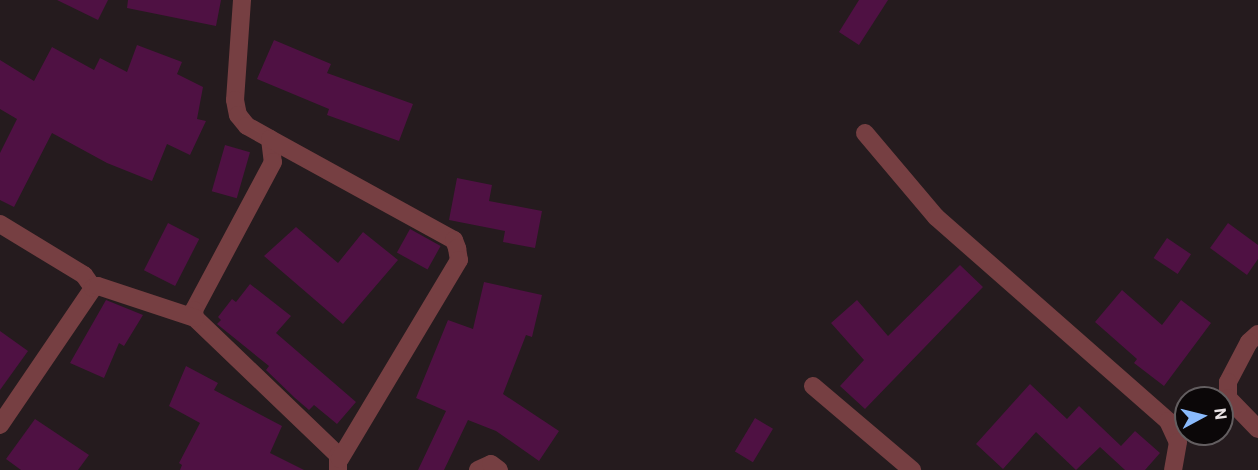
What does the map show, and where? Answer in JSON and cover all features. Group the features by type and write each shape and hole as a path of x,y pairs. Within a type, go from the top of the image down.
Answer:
{"street":[{"path":"0,425 93,288 98,286 195,318 339,464 459,260 454,240 247,126 238,116 235,100 242,0"},
{"path":"865,134 936,217 1174,422"},
{"path":"195,318 194,310 273,162 270,139"},
{"path":"0,224 84,275 93,288"},
{"path":"1227,386 1249,342 1258,334"},
{"path":"813,386 906,468"},
{"path":"1234,408 1258,429"},
{"path":"1173,470 1179,446"},
{"path":"478,470 491,464 499,470"}],"building":[{"path":"57,0 108,0 98,20"},
{"path":"128,0 221,0 216,26 127,8"},
{"path":"859,0 888,0 859,45 839,32"},
{"path":"274,40 331,64 327,73 413,104 399,141 327,115 329,109 257,79"},
{"path":"137,45 182,62 177,74 203,87 197,119 206,121 190,155 167,144 152,181 107,163 52,133 14,207 0,200 0,153 17,119 0,109 0,60 34,81 52,47 94,70 100,58 127,72"},
{"path":"225,145 250,152 237,198 212,191"},
{"path":"457,178 492,185 489,201 542,211 535,248 503,242 505,231 449,220"},
{"path":"168,223 199,239 175,286 144,270"},
{"path":"1228,223 1258,245 1258,259 1247,275 1210,248"},
{"path":"296,227 338,263 363,232 398,260 343,324 264,256"},
{"path":"410,229 441,246 428,270 397,253"},
{"path":"1167,238 1191,254 1178,274 1154,258"},
{"path":"960,265 983,287 865,409 840,386 864,360 831,323 857,300 888,336"},
{"path":"484,282 542,295 532,337 526,335 503,394 559,431 539,461 496,431 468,420 444,470 418,470 446,411 416,398 448,320 473,329"},
{"path":"250,284 291,316 276,333 356,402 337,424 314,405 309,410 266,370 269,366 217,324 221,320 218,317 232,299 236,302"},
{"path":"1122,290 1162,325 1181,300 1211,323 1164,386 1134,363 1137,359 1095,322"},
{"path":"106,300 143,315 124,346 119,343 104,378 70,363"},
{"path":"0,331 28,351 0,390"},
{"path":"186,366 218,383 214,390 282,426 270,453 304,470 180,470 182,465 179,463 200,423 169,406"},
{"path":"1030,384 1067,419 1079,406 1121,446 1135,431 1160,453 1145,470 1125,470 1100,447 1076,470 1036,432 1003,469 976,444"},
{"path":"755,418 773,429 753,462 735,451"},
{"path":"35,419 89,455 78,470 21,470 6,459"}]}
